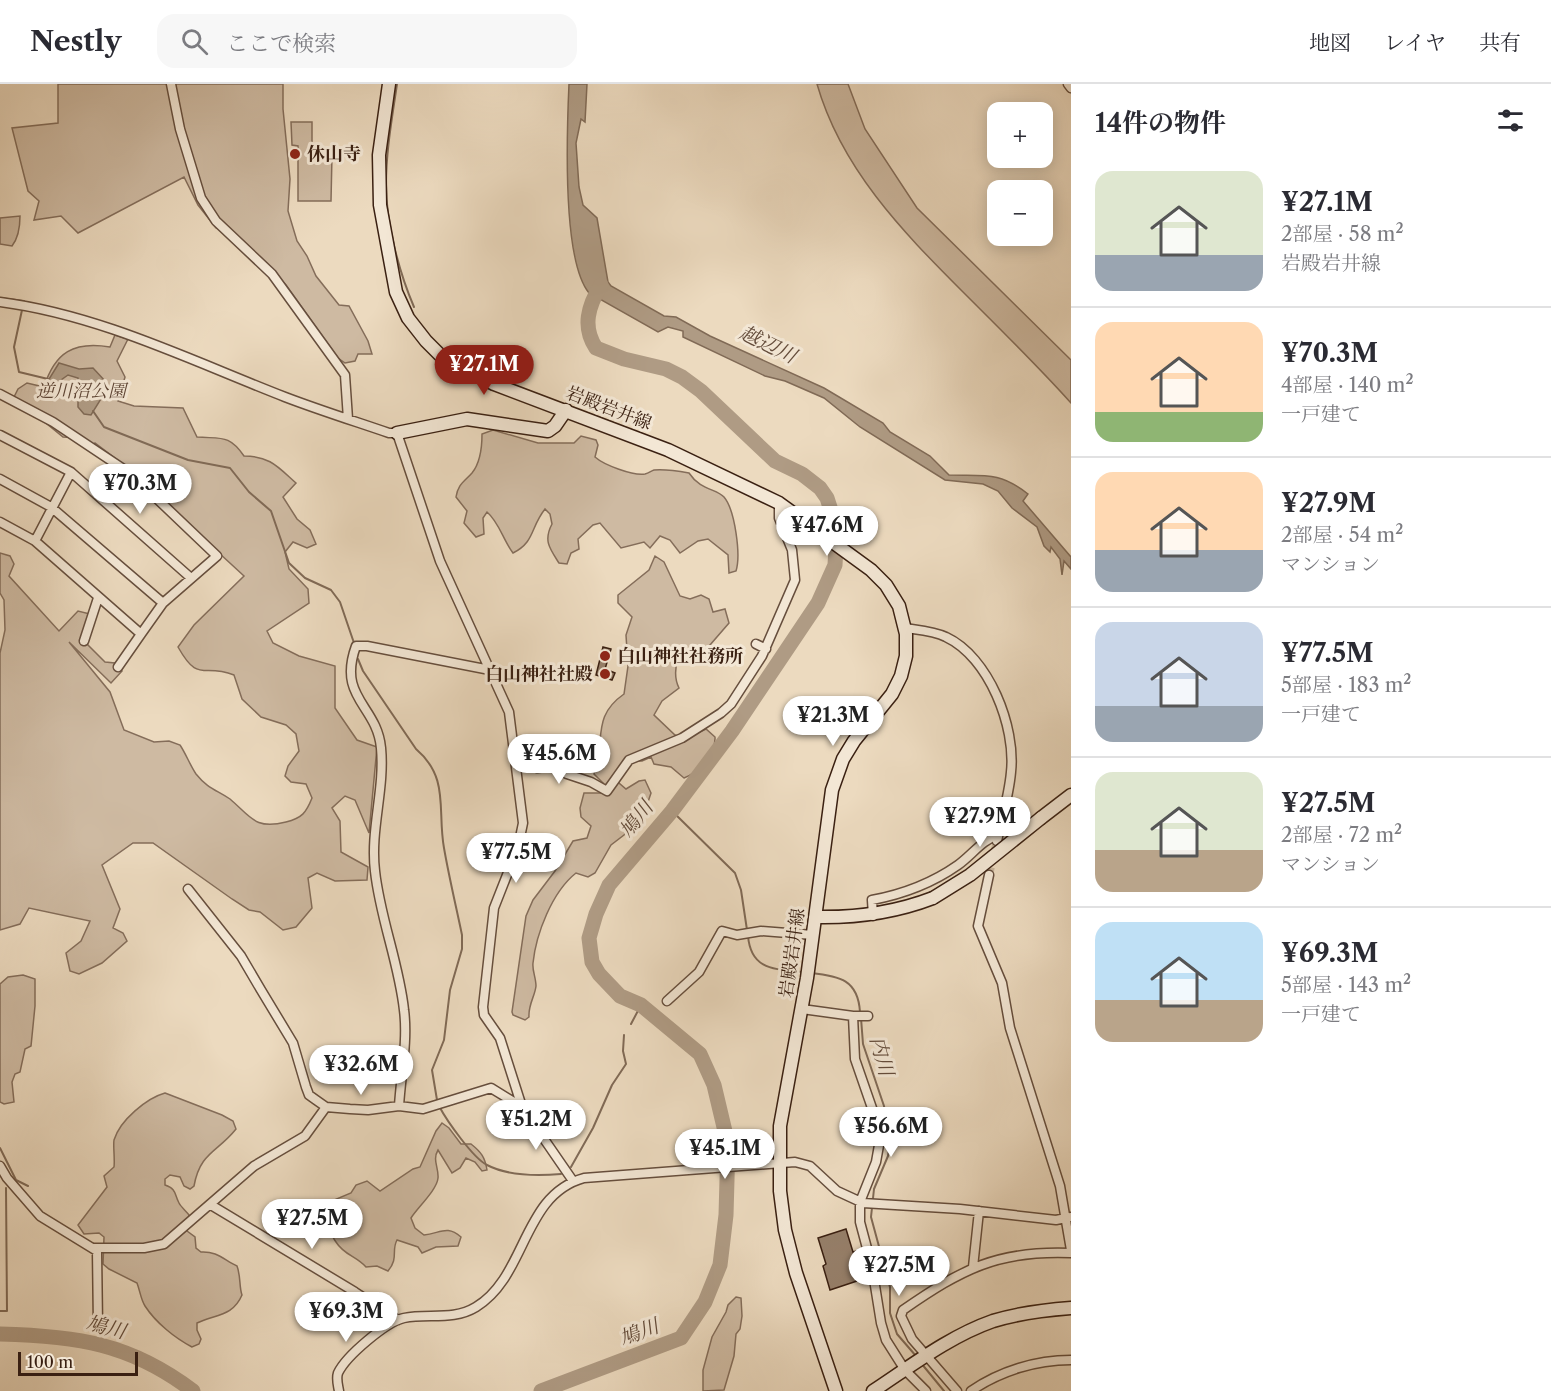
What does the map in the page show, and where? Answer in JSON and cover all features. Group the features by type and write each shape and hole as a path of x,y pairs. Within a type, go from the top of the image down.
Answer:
{"main road":[{"name":"岩殿岩井線","path":"389,84 379,155 379,196 391,271 396,291 408,318 441,356 494,384 668,450 779,503 871,570 886,585 899,606 907,645 901,676 892,693 854,741 836,774 827,814 802,1009 782,1107 779,1163 785,1230 796,1273 836,1391"},
{"path":"397,433 467,420 548,431 555,426 566,410"},
{"path":"815,917 873,916 906,909 933,898 970,875 1071,795"},
{"path":"873,1391 965,1333 1017,1314 1071,1308"}],"street":[{"path":"171,84 182,138 201,198 216,222 272,274 345,375 348,419"},
{"path":"1068,84 1071,88"},
{"path":"0,302 31,306 136,338 286,398 389,433 397,433 440,561 506,702 516,762 523,813 522,835 494,908 483,1007 484,1016 500,1038 522,1107 573,1181"},
{"path":"0,394 53,422 130,474 217,556 163,603 118,666"},
{"path":"0,435 71,472 191,578"},
{"path":"35,541 71,472"},
{"path":"0,479 51,507 163,603"},
{"path":"516,762 537,768 554,766 607,791 629,760 650,749 682,738 731,704 766,649 776,619 795,580 792,550 779,518 779,503"},
{"path":"0,522 35,541 141,634"},
{"path":"84,641 98,598"},
{"path":"873,916 872,900 901,894 930,882 957,866 988,838 998,838 1011,772 1011,757 1003,713 993,687 971,656 963,647 938,634 905,628"},
{"path":"756,644 766,649"},
{"path":"399,1106 405,1012 400,982 381,908 374,850 381,749 376,729 355,695 351,660 356,646 367,646 490,670"},
{"path":"957,1391 906,1328 901,1316 903,1310 973,1267 1016,1254 1071,1251 1068,1217 1052,1157 1010,1028 1002,983 978,926 989,875"},
{"path":"189,889 241,956 292,1043 309,1095 326,1107 368,1110 399,1106 423,1109 491,1088 522,1107"},
{"path":"667,1002 699,972 722,931 737,935 761,931 813,935"},
{"path":"802,1009 868,1016"},
{"path":"853,1016 855,1059 879,1122 881,1134 876,1162 862,1202 860,1222 872,1267 886,1340 905,1370 926,1391"},
{"path":"0,1166 7,1178 40,1216 94,1248 144,1248 164,1244 254,1166 305,1136 326,1107"},
{"path":"339,1391 336,1379 339,1371 359,1349 384,1328 398,1320 456,1315 484,1302 512,1268 540,1209 553,1194 573,1181 595,1176 795,1162 810,1166 837,1191 862,1202 979,1211 1056,1220 1068,1217"},
{"path":"211,1205 356,1292 398,1320"},
{"path":"973,1267 979,1211"},
{"path":"94,1248 98,1260 98,1325"},
{"path":"971,1391 1019,1368 1071,1360"}],"green space":[{"path":"58,84 283,84 283,109 290,179 288,211 297,241 316,276 339,305 349,306 368,341 372,354 358,354 355,361 345,363 338,358 286,285 238,237 216,228 198,205 184,177 78,233 61,216 34,220 39,201 28,191 12,128 58,123"},
{"path":"817,84 848,84 865,129 917,208 1071,360 1071,403 917,245 876,196 841,143"},
{"path":"291,122 312,122 312,146 321,147 332,155 331,201 298,201 298,146 292,145"},
{"path":"20,216 19,232 12,246 0,244 0,218"},
{"name":"逆川沼公園","path":"115,335 128,339 117,361 125,377 118,401 134,406 183,408 197,437 229,441 244,456 267,460 296,483 283,497 297,519 310,530 316,544 307,548 293,542 285,552 289,569 308,589 309,603 267,631 273,643 299,656 335,666 335,708 357,740 377,747 369,833 355,800 345,796 332,808 340,821 341,852 368,867 367,880 335,881 317,873 308,878 312,908 296,927 283,930 260,912 249,910 232,899 153,843 133,843 102,865 120,909 113,928 123,933 127,941 102,963 79,974 70,971 66,953 81,941 90,921 29,908 20,924 0,930 0,653 5,630 4,600 0,593 0,553 10,556 14,564 9,576 59,631 78,611 90,614 82,639 105,662 115,663 122,671 111,683 69,642 110,692 124,730 154,742 169,741 180,745 200,779 260,823 276,824 296,819 305,811 312,798 306,784 291,782 285,776 288,766 299,751 296,734 286,725 261,717 242,699 234,675 197,669 191,665 178,647 194,625 244,576 148,483 95,443 93,445 82,438 63,437 14,397 18,389 27,383 44,387 54,365 68,352 86,346 110,347"},
{"path":"493,430 538,443 574,443 581,436 596,440 598,445 595,457 619,469 640,474 654,470 689,473 698,483 721,494 728,503 736,533 738,555 736,571 729,573 728,555 708,539 698,541 680,553 670,540 660,536 650,548 644,542 621,548 600,523 593,525 578,539 579,549 571,553 567,564 559,563 549,545 548,535 552,524 550,514 545,509 529,539 513,553 495,521 487,512 483,518 484,534 476,537 464,523 467,511 456,497 460,486 477,464 482,434"},
{"path":"655,556 664,562 680,596 690,599 701,595 709,599 713,612 725,609 729,623 703,653 692,649 678,658 676,680 679,688 662,701 654,715 675,735 685,739 706,729 715,737 715,743 705,761 695,772 684,778 671,767 654,764 651,757 636,761 615,773 619,783 626,789 645,780 651,793 646,808 624,835 611,845 595,873 588,877 576,873 567,881 553,902 538,939 533,966 536,986 529,1017 525,1020 513,1015 512,1012 526,916 533,900 555,871 573,841 587,838 591,826 581,817 580,808 584,793 601,793 603,783 594,774 603,720 607,711 624,694 628,666 626,635 632,617 618,603 618,595 649,570"},
{"path":"23,975 35,979 31,1046 25,1049 20,1072 15,1074 12,1082 14,1102 4,1104 0,1102 0,984 8,977"},
{"path":"165,1093 222,1115 233,1121 236,1129 205,1159 194,1186 190,1189 184,1186 180,1177 170,1175 165,1179 165,1185 173,1190 189,1215 187,1231 195,1237 196,1248 201,1252 216,1254 237,1266 239,1274 242,1295 238,1302 224,1314 197,1323 201,1339 199,1344 192,1347 173,1335 149,1312 137,1283 103,1264 104,1237 99,1233 84,1234 78,1225 107,1187 104,1176 114,1167 114,1140 117,1132 143,1105"},
{"path":"442,1123 449,1128 461,1144 471,1144 477,1150 484,1158 487,1170 482,1171 475,1162 466,1158 460,1168 452,1173 438,1150 437,1183 411,1218 415,1228 424,1235 444,1231 456,1233 461,1237 458,1246 436,1247 422,1253 418,1247 397,1240 393,1262 388,1271 377,1266 366,1267 339,1246 326,1223 315,1216 313,1203 316,1200 322,1207 329,1208 334,1200 351,1193 356,1185 367,1181 380,1191 413,1169 420,1167"},
{"path":"736,1297 741,1298 742,1316 724,1390 703,1391 703,1370 712,1337 728,1305"}],"shaded area":[{"path":"569,84 587,84 585,122 581,119 576,143 579,187 583,205 597,218 608,282 611,286 664,316 676,317 710,336 824,388 883,423 890,432 930,456 949,475 991,476 1018,487 1028,494 1023,501 1071,557 1071,569 1064,561 1062,575 1060,559 1051,547 1050,552 1044,546 1037,527 1012,508 998,491 983,484 945,480 860,427 824,398 785,381 765,376 683,337 683,331 668,327 658,332 589,293 580,276 570,224 567,161"},
{"path":"59,363 79,369 93,368 106,382 104,394 91,415 84,414 78,407 78,378 68,375 51,387 46,384"}],"building":[{"path":"603,647 611,649 605,669 615,673 612,680 596,675"},
{"path":"846,1229 853,1252 857,1251 866,1278 830,1290 823,1266 826,1264 818,1238"}],"waterway":[{"path":"397,84 387,160 388,215 403,279 414,307"},
{"name":"鳩川","path":"541,1391 681,1338 705,1302 720,1265 726,1215 728,1144 714,1085 700,1054 641,1005 620,996 599,974 592,962 589,938 596,914 609,885 672,811 732,731 818,603 835,565 837,529 827,498 820,488 802,474 775,461 701,391 666,369 624,359 596,348 589,332 588,316 601,285"},
{"path":"0,298 24,301 24,303"},
{"path":"22,310 14,347 19,372 48,379"},
{"path":"93,411 104,427 188,460 230,468 249,492 271,511 289,563 305,578 331,590 340,602 354,643"},
{"path":"358,659 363,671 416,749 427,760 438,783 444,848 462,935 462,949 450,990 444,1040 432,1070 437,1100"},
{"name":"内川","path":"672,811 735,873 741,890 747,930"},
{"name":"内川","path":"748,936 750,947 759,962 773,968 802,972"},
{"name":"内川","path":"811,973 839,978 846,982 856,993 860,1012"},
{"path":"631,1024 641,1005"},
{"name":"内川","path":"861,1018 863,1044 884,1106 890,1142 888,1156 874,1189 871,1217 890,1287 890,1313 897,1334 916,1356"},
{"path":"571,1167 593,1128 612,1085 626,1064 623,1051 624,1035"},
{"path":"439,1106 468,1147 487,1165 514,1173 561,1174"},
{"path":"0,1148 16,1180 28,1186"},
{"path":"0,1311 7,1311 6,1188"},
{"name":"鳩川","path":"0,1334 53,1337 101,1345 147,1362 193,1391"},
{"name":"内川","path":"921,1363 944,1391"}],"tunnel":[{"path":"989,875 997,841"}],"place":[{"name":"休山寺","path":"295,154"},
{"name":"白山神社社務所","path":"605,656"},
{"name":"白山神社社殿","path":"605,674"}],"water label":[{"name":"越辺川","path":"768,344"}]}
